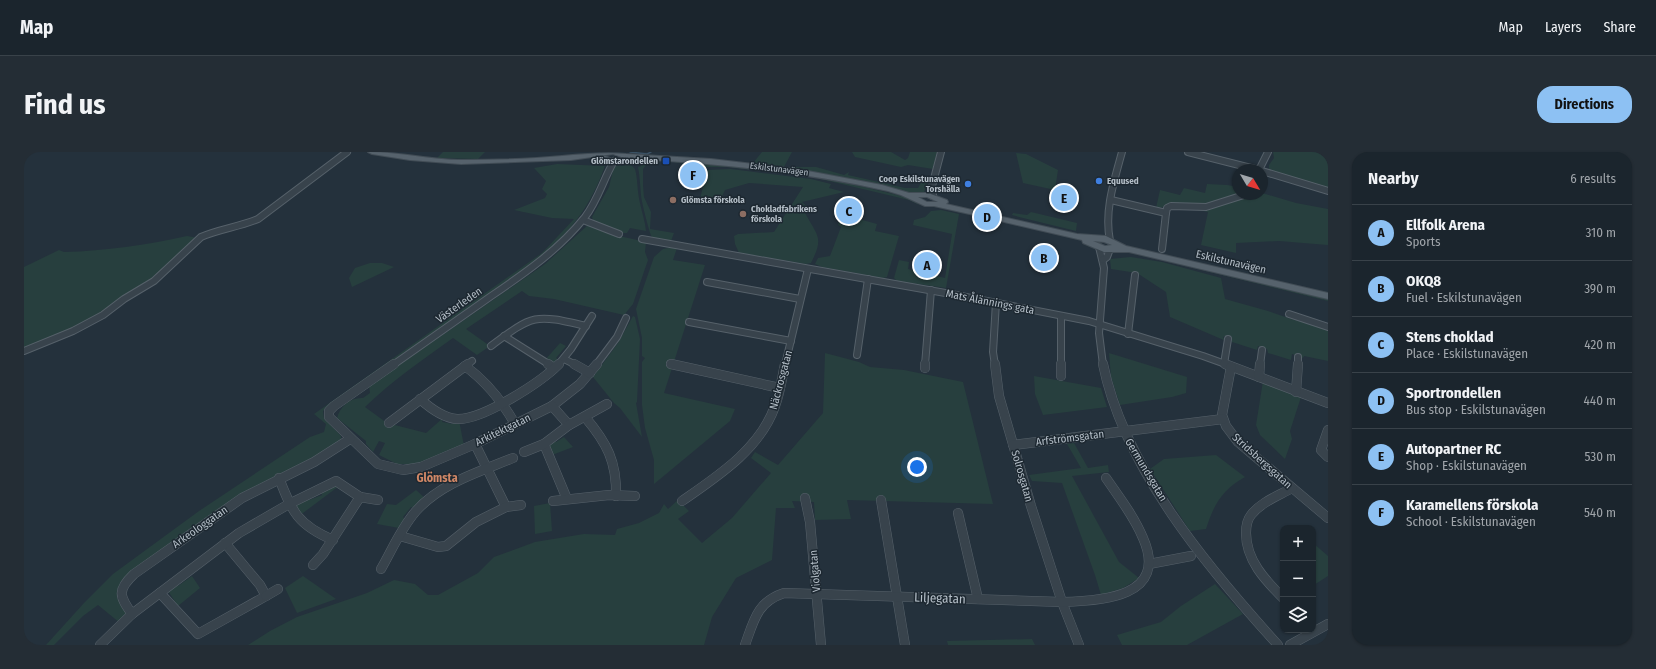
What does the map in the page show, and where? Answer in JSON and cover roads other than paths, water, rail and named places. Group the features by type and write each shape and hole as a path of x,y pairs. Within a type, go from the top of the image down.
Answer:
{"main road":[{"name":"Eskilstunavägen","path":"372,152 416,159 461,162 613,156 790,170 834,177 928,198 983,214 1129,250 1328,296"}],"street":[{"path":"24,351 73,331 103,316 124,299 154,281 201,237 210,233 242,226 258,218 347,152"},
{"path":"928,198 941,152"},
{"name":"Germundsgatan","path":"1122,152 1111,200 1105,243 1100,256 1103,260 1099,325 1101,354 1105,377 1123,431 1153,486 1200,554 1236,598 1278,645"},
{"path":"1188,152 1235,164"},
{"path":"1262,164 1268,152"},
{"name":"Västerleden","path":"350,439 329,417 329,412 334,406 525,273 562,242 583,220 598,197 613,156"},
{"path":"1268,173 1328,191"},
{"path":"1162,249 1167,208 1171,206 1206,207 1232,199"},
{"path":"1111,200 1166,213"},
{"path":"583,220 619,234"},
{"name":"Mats Ålännings gata","path":"642,239 996,302 1099,325 1227,366 1328,403"},
{"name":"Germundsgatan","path":"1103,260 1107,257 1105,243"},
{"name":"Näckrosgatan","path":"682,501 733,464 753,444 771,416 780,388 808,268"},
{"path":"1128,334 1135,275"},
{"path":"857,355 868,280"},
{"path":"707,282 800,299"},
{"path":"925,368 931,290"},
{"name":"Solrosgatan","path":"996,302 993,352 999,396 1062,602 1078,645"},
{"path":"1289,314 1328,327"},
{"path":"420,399 439,414 457,419 476,414 503,403 532,387 554,368 564,358 592,316"},
{"path":"1061,316 1061,376"},
{"path":"491,346 524,322 535,318 552,318 586,326"},
{"name":"Arkitektgatan","path":"350,439 378,464 386,468 403,470 420,466 475,444 552,406 580,384 613,343 626,318"},
{"path":"689,322 791,341"},
{"path":"504,336 554,368"},
{"path":"1223,419 1222,408 1227,366 1228,339"},
{"path":"1259,377 1262,350"},
{"path":"1296,392 1298,357"},
{"path":"564,358 590,373"},
{"path":"389,423 472,361"},
{"path":"670,364 780,388"},
{"path":"465,366 489,386 503,403 515,424"},
{"path":"524,452 544,444 568,425 607,404"},
{"path":"552,406 568,425"},
{"path":"585,416 605,442 614,460 617,481 616,496"},
{"name":"Arfströmsgatan","path":"1013,445 1223,419"},
{"name":"Stridsbergsgatan","path":"1223,419 1238,442 1328,518"},
{"path":"1328,430 1321,450 1328,457"},
{"name":"Arkeologgatan","path":"132,614 120,594 121,586 126,580 232,505 279,478 314,462 350,439"},
{"path":"475,444 506,507"},
{"path":"544,444 567,498"},
{"path":"381,569 415,512 429,499 449,486 513,458"},
{"path":"279,478 289,504 304,526 333,540"},
{"path":"1106,478 1145,542 1149,557 1149,564 1191,556"},
{"path":"100,645 132,614 225,543 261,519 289,504 336,481 360,497 378,500"},
{"path":"1282,597 1266,581 1255,566 1247,545 1246,528 1247,520 1256,509 1292,488"},
{"path":"553,501 567,498 635,496"},
{"path":"313,565 333,540 360,497"},
{"name":"Violgatan","path":"806,498 810,522 821,645"},
{"path":"881,500 905,645"},
{"path":"400,536 438,547 446,546 476,522 506,507 521,505"},
{"path":"958,513 978,599"},
{"path":"225,543 260,585 266,596"},
{"name":"Liljegatan","path":"745,645 756,616 763,603 768,598 784,593 1062,602 1096,601 1109,599 1129,592 1144,580 1149,564"},
{"path":"160,592 198,634 202,634 278,589"},
{"path":"1316,629 1328,624"},
{"path":"1290,645 1309,633"}],"waterway":[{"path":"630,152 647,154 651,152"}],"place":[{"name":"Glömstarondellen","path":"666,161"},
{"name":"Karamellens förskola","path":"693,175"},
{"name":"Equused","path":"1099,181"},
{"name":"Coop Eskilstunavägen Torshälla","path":"968,184"},
{"name":"Autopartner RC","path":"1064,198"},
{"name":"Glömsta förskola","path":"673,200"},
{"name":"Stens choklad","path":"849,211"},
{"name":"Chokladfabrikens förskola","path":"743,214"},
{"name":"Sportrondellen","path":"987,217"},
{"name":"OKQ8","path":"1044,258"},
{"name":"Ellfolk Arena","path":"927,265"}],"district":[{"name":"Glömsta","path":"437,478"}]}
